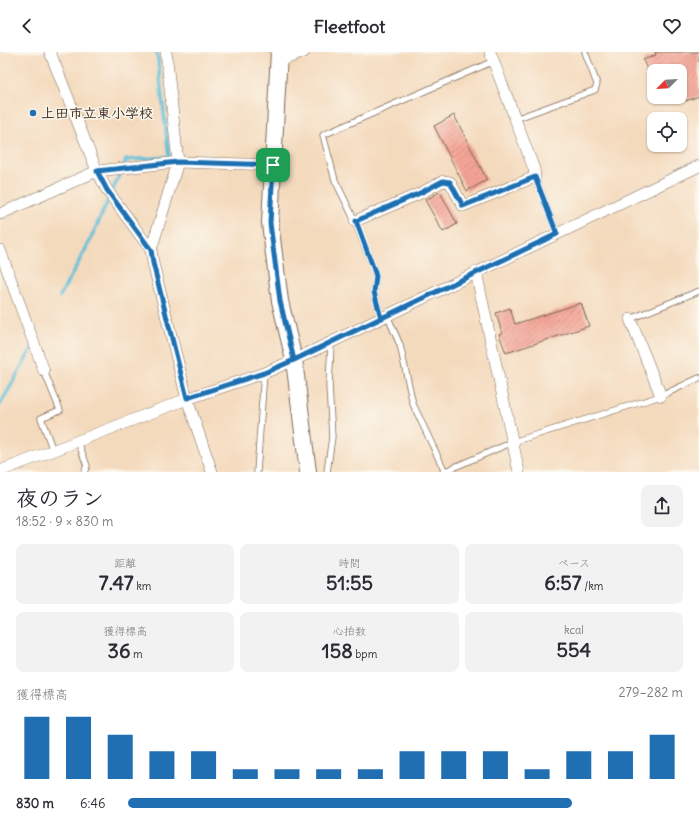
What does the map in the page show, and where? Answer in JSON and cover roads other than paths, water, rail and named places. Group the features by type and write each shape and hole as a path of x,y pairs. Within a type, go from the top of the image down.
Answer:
{"street":[{"path":"50,52 97,171 110,195 151,250"},
{"path":"166,52 178,162 151,250 187,398 212,472"},
{"path":"304,52 279,56 270,223 280,301 294,360 308,472"},
{"path":"356,221 420,193 443,181 450,182 463,206 535,177 534,169 493,55"},
{"path":"0,214 97,171 178,162 273,165"},
{"path":"0,471 187,398 264,373 294,360 699,166"},
{"path":"0,250 44,371"},
{"path":"476,272 519,472"},
{"path":"630,319 661,396"}],"lane":[{"path":"515,119 595,90 597,84 585,52"},
{"path":"493,55 323,135 335,180 356,221 376,276 374,292 384,316 400,345 414,404 444,472 513,442 661,396 699,378"},
{"path":"535,177 557,234"},
{"path":"630,319 699,291"},
{"path":"327,472 332,437 329,386 331,342"},
{"path":"44,371 60,410 41,418 53,451"},
{"path":"257,472 264,373"},
{"path":"78,441 87,466 84,472"}],"waterway":[{"path":"60,296 89,243 126,160 169,157 157,52"},
{"path":"0,405 32,348"}],"place":[{"name":"上田市立東小学校","path":"33,113"}]}
